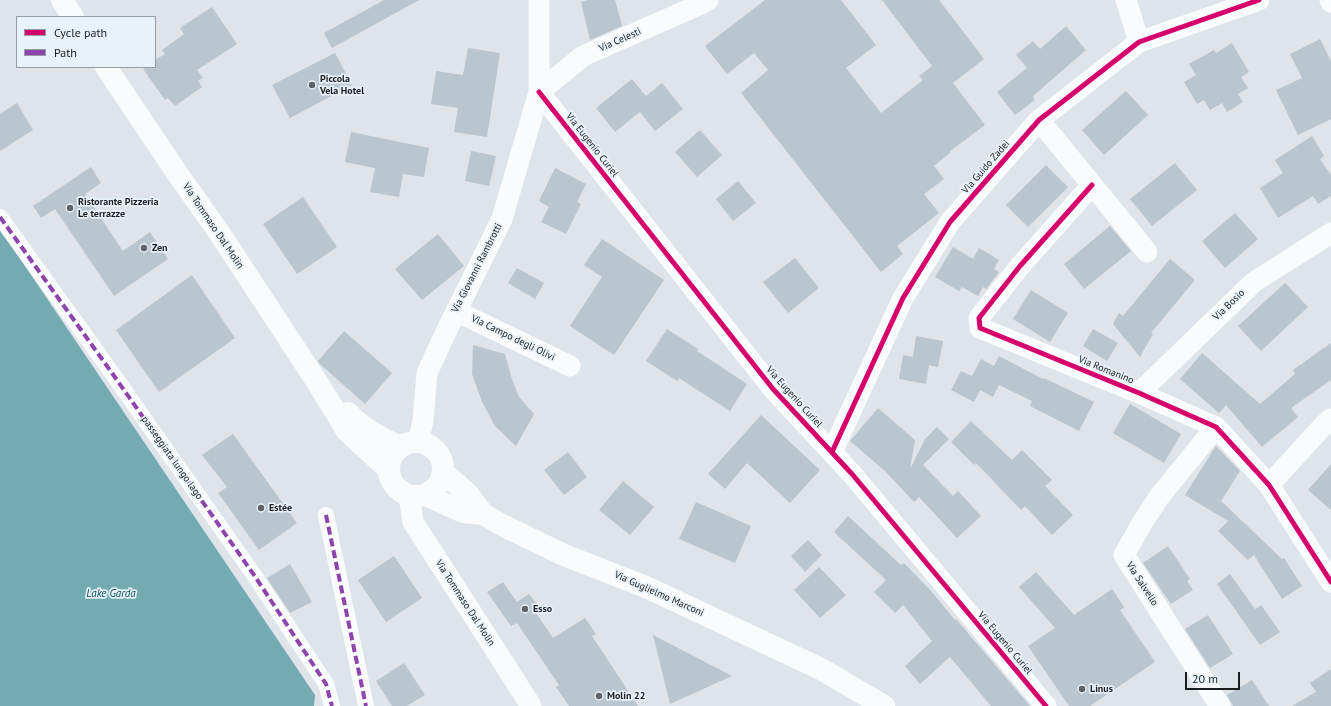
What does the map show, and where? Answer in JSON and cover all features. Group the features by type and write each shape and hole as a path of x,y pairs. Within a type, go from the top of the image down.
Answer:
{"main road":[{"path":"62,0 72,16"},
{"name":"Via Tommaso Dal Molin","path":"107,68 218,231 319,385 347,431 388,469"},
{"name":"Via Tommaso Dal Molin","path":"319,385 355,421 377,436 409,445"},
{"path":"417,495 433,491 438,486 443,472 442,463 436,452 426,444 409,445 392,457 388,469 394,486 400,492 417,495 463,512 483,514"},
{"name":"Via Guglielmo Marconi","path":"443,472 467,493 483,514 504,526 564,555 646,587 821,669 884,706"}],"street":[{"name":"Via Giovanni Rambrotti","path":"409,445 423,421 427,373 502,219 539,92 540,0"},
{"name":"Via Celesti","path":"539,92 583,56 708,0"},
{"path":"1126,0 1139,42"},
{"name":"Via Guido Zadei","path":"832,452 903,298 950,222 1039,120 1139,42 1259,0"},
{"name":"Via Eugenio Curiel","path":"539,92 773,389 852,474 1046,706"},
{"path":"1039,120 1147,252"},
{"name":"Via Romanino","path":"1092,185 1020,266 988,306 979,318 980,328 1139,393 1216,427 1269,485 1331,582"},
{"name":"passeggiata lungo lago","path":"0,217 254,575 326,684 332,706"},
{"name":"Via Bosio","path":"1139,393 1254,282 1331,232"},
{"name":"Via Campo degli Olivi","path":"456,311 570,366"},
{"path":"1269,485 1331,419"},
{"name":"Via Salvello","path":"1216,427 1160,497 1144,520 1124,555 1220,706"},
{"name":"Via Tommaso Dal Molin","path":"417,495 413,522 531,706"},
{"path":"326,515 366,706"}],"water":[{"name":"Lake Garda","path":"0,229 315,695 314,706 0,706"}],"building":[{"path":"384,0 419,0 332,48 324,33"},
{"path":"588,0 615,0 622,26 590,40 581,2"},
{"path":"765,0 841,0 876,45 846,68 881,113 923,80 919,76 932,66 882,0 939,0 984,59 953,83 985,125 949,152 950,153 934,166 944,179 924,194 939,213 897,246 903,254 881,272 741,93 768,70 754,53 727,74 705,46"},
{"path":"212,7 237,44 197,70 203,78 198,81 202,87 175,106 168,98 165,100 143,69 156,68 156,59 165,54 162,50 184,34 180,28"},
{"path":"1066,26 1086,50 1033,96 1035,100 1015,115 997,92 1027,68 1016,55 1033,41 1040,49"},
{"path":"1320,39 1331,61 1331,119 1298,135 1276,90 1302,78 1290,54"},
{"path":"1232,43 1249,72 1241,77 1248,88 1238,94 1243,102 1227,112 1222,103 1210,110 1204,100 1197,104 1184,82 1196,75 1189,64 1214,50 1216,53"},
{"path":"468,48 500,53 487,137 454,132 458,108 431,104 436,71 463,75"},
{"name":"Piccola Vela Hotel","path":"335,53 352,85 290,118 272,85"},
{"path":"632,79 646,96 662,83 683,109 655,131 640,112 615,132 596,108"},
{"path":"1126,91 1148,115 1104,155 1082,130"},
{"path":"17,103 33,130 0,151 0,114"},
{"path":"700,130 722,155 697,177 675,152"},
{"path":"351,132 429,148 424,177 403,174 399,197 370,192 375,168 345,162"},
{"path":"1312,136 1324,156 1320,159 1331,175 1331,196 1318,204 1313,196 1278,218 1260,188 1283,173 1275,160"},
{"path":"471,151 496,156 489,186 465,181"},
{"path":"1175,163 1197,190 1152,226 1130,199"},
{"path":"1046,165 1068,187 1028,227 1006,205"},
{"path":"91,167 101,183 85,194 123,251 150,232 168,259 114,296 55,209 41,218 33,206"},
{"path":"555,168 586,184 577,202 581,204 566,234 541,222 549,207 539,201"},
{"path":"738,181 756,203 733,221 716,199"},
{"path":"303,197 337,247 297,274 263,224"},
{"path":"1235,213 1258,239 1225,268 1202,241"},
{"path":"1110,226 1131,251 1084,289 1064,264"},
{"path":"438,234 464,266 422,300 395,269"},
{"path":"602,239 664,280 614,355 570,326 602,277 584,265"},
{"path":"953,247 973,259 979,248 999,260 994,269 999,272 986,289 983,287 978,296 962,287 959,291 935,277"},
{"path":"795,258 819,288 788,313 763,282"},
{"path":"1170,259 1195,280 1151,333 1153,334 1140,357 1113,324 1119,313 1123,316"},
{"path":"517,268 544,283 535,299 508,283"},
{"path":"192,275 235,338 159,392 116,330"},
{"path":"1285,283 1308,307 1261,351 1238,326"},
{"path":"1031,290 1068,313 1050,342 1013,319"},
{"path":"667,329 747,384 730,411 679,378 677,381 646,361"},
{"path":"1093,329 1118,343 1107,361 1083,346"},
{"path":"344,331 392,373 365,404 318,361"},
{"path":"916,336 943,341 938,367 929,365 926,384 899,379 903,355 913,357"},
{"path":"1331,343 1331,380 1291,408 1298,417 1262,447 1226,405 1219,413 1180,379 1202,353 1260,404 1295,374 1293,370"},
{"path":"473,345 505,354 519,397 534,414 516,446 495,426 482,402 472,374"},
{"path":"999,356 1043,379 1044,378 1094,402 1079,431 1030,406 1032,401 999,385 993,397 980,390 974,402 951,390 961,371 972,376 981,359 994,366"},
{"path":"1130,404 1181,434 1164,463 1113,433"},
{"path":"878,408 915,440 910,469 925,439 937,427 949,439 923,465 953,496 958,491 981,516 957,538 919,497 914,502 885,471 850,441"},
{"path":"761,415 820,470 790,503 747,463 725,489 708,474"},
{"path":"971,421 1012,460 1022,450 1052,480 1045,486 1073,515 1052,535 1025,506 1021,510 976,463 974,465 951,442"},
{"path":"233,434 297,523 259,550 218,493 227,487 202,455"},
{"path":"1216,446 1240,471 1221,501 1282,559 1284,558 1302,586 1282,599 1254,555 1248,560 1218,531 1228,521 1185,495"},
{"path":"568,452 587,477 564,495 544,470"},
{"path":"1331,464 1331,510 1308,490"},
{"path":"623,481 654,507 630,535 599,510"},
{"path":"696,502 751,526 735,563 679,539"},
{"path":"848,516 901,565 904,563 931,591 1030,706 991,706 950,657 920,684 905,666 932,641 903,605 895,613 874,592 886,580 834,532"},
{"path":"808,540 822,555 805,572 791,556"},
{"path":"1168,546 1190,579 1187,581 1193,590 1171,604 1143,563"},
{"path":"394,556 422,598 386,622 358,580"},
{"path":"290,564 312,602 290,613 267,578"},
{"path":"819,567 846,595 820,618 794,590"},
{"path":"1036,572 1074,615 1112,589 1124,607 1120,610 1155,662 1090,706 1069,706 1028,646 1055,628 1019,587"},
{"path":"1230,574 1255,609 1261,605 1280,632 1260,645 1217,584"},
{"path":"503,582 517,602 529,594 539,607 534,610 553,638 585,618 596,634 592,636 638,706 569,706 556,687 559,685 517,623 511,626 487,592"},
{"path":"1208,615 1233,654 1210,668 1185,629"},
{"path":"653,635 732,676 670,704"},
{"path":"404,663 425,695 407,706 392,706 376,681"},
{"path":"1331,669 1331,706 1292,706 1316,692 1310,683"},
{"path":"1252,680 1269,706 1233,706 1227,695"}],"marked path":[{"path":"0,217 254,575 326,684 332,706"},
{"path":"326,515 366,706"}],"cycle path":[{"path":"832,452 903,298 950,222 1039,120 1139,42 1259,0"},
{"path":"539,92 773,389 852,474 1046,706"},
{"path":"1092,185 1020,266 979,318 980,328 1139,393 1216,427 1269,485 1331,582"}],"place":[{"name":"Piccola Vela Hotel","path":"312,85"},
{"name":"Ristorante Pizzeria Le terrazze","path":"70,208"},
{"name":"Zen","path":"144,248"},
{"name":"Estée","path":"261,508"},
{"name":"Esso","path":"525,609"},
{"name":"Linus","path":"1082,689"},
{"name":"Molin 22","path":"599,696"}]}
